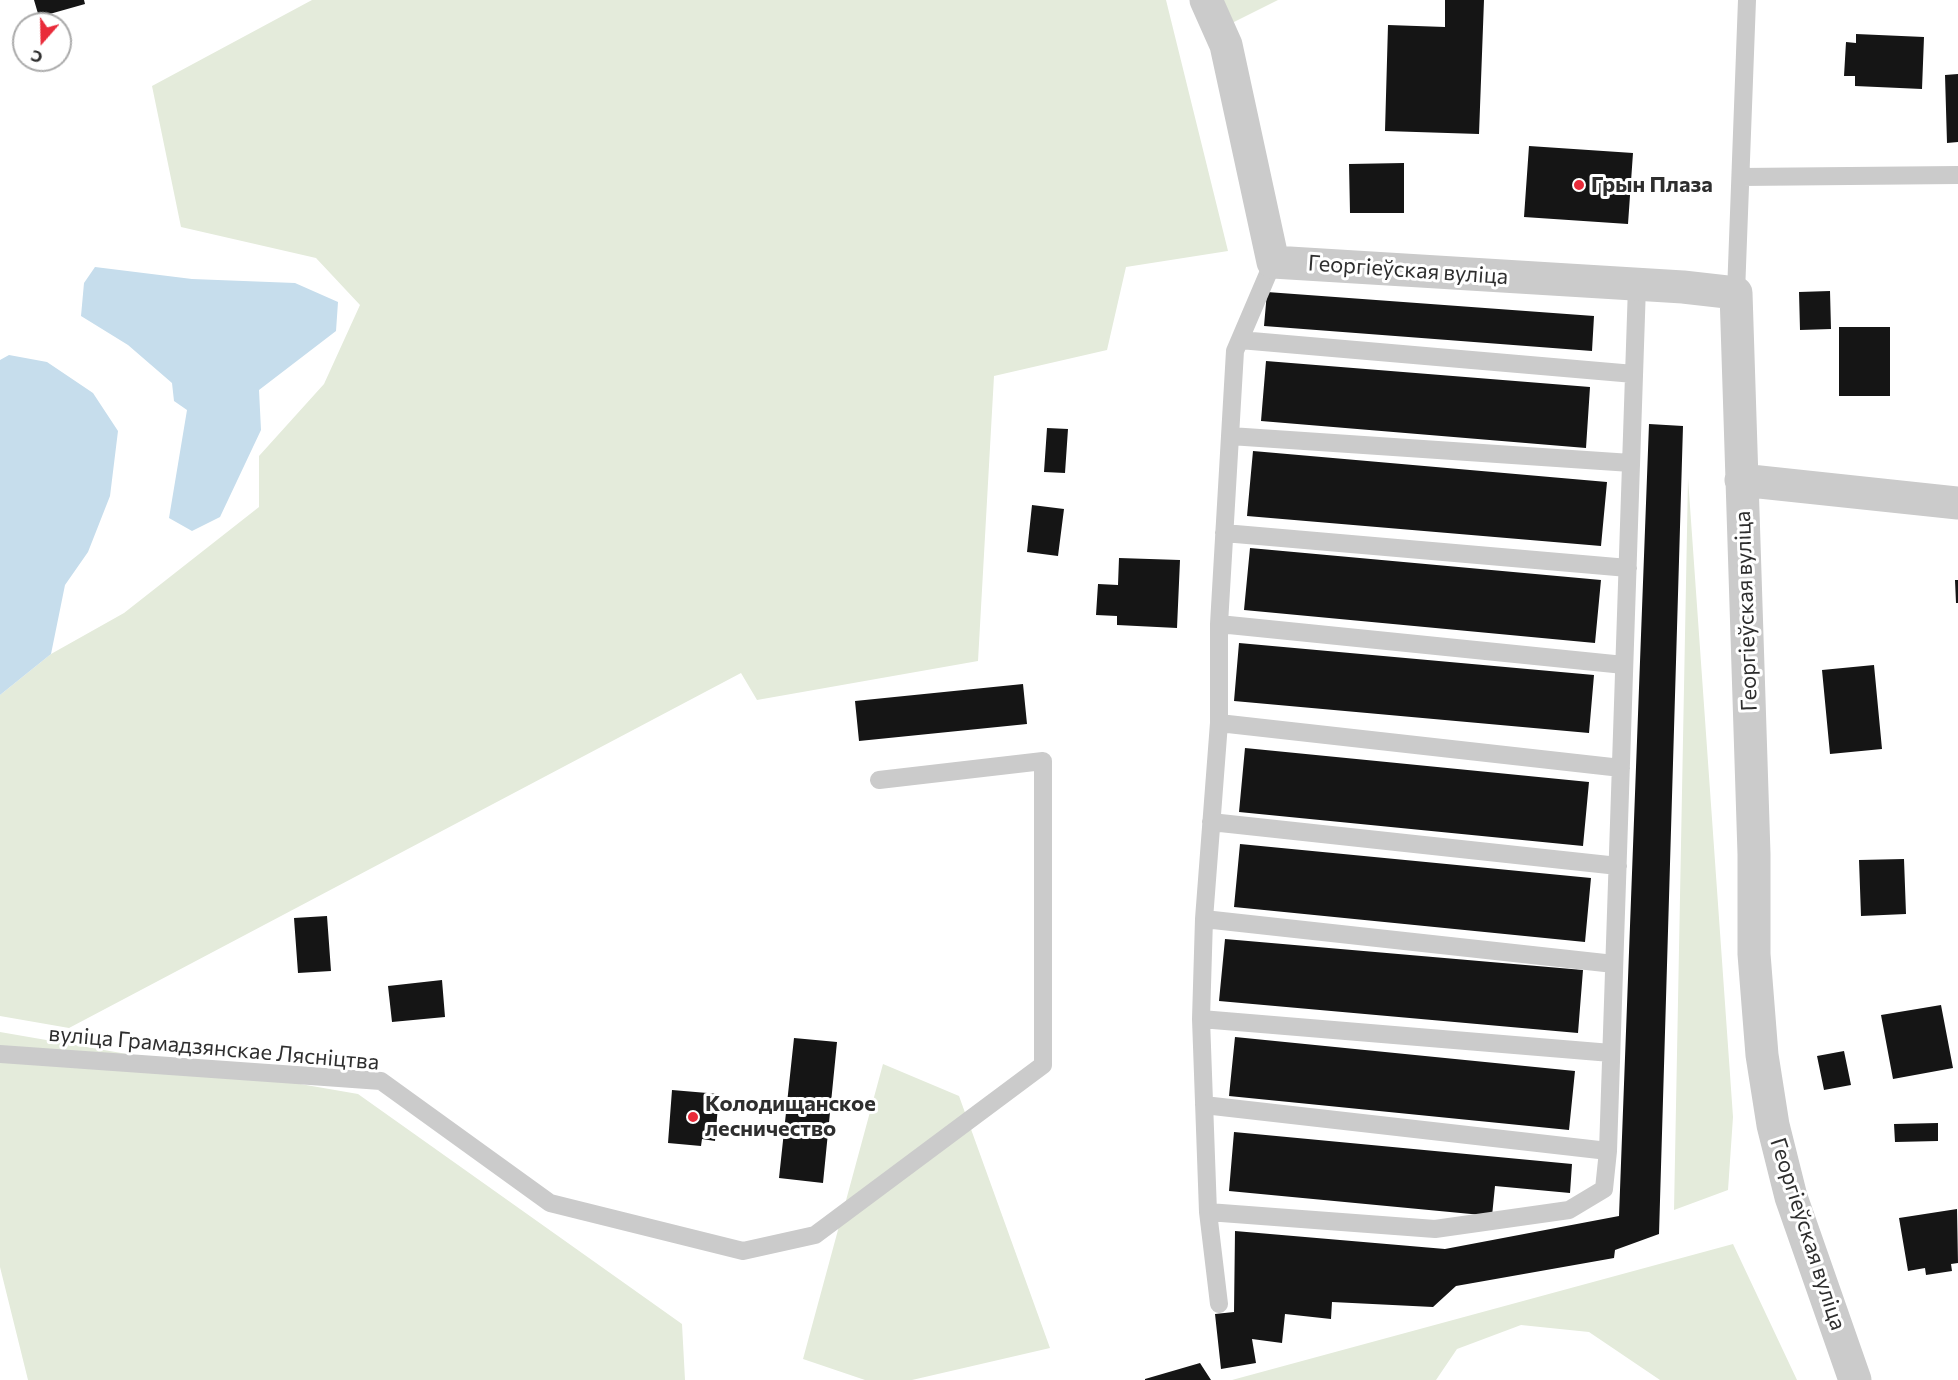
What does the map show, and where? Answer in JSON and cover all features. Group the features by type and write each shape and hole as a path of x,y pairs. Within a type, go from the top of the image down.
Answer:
{"street":[{"path":"1206,0 1226,45 1273,262"},
{"name":"Георгіеўская вуліца","path":"1273,262 1736,293 1754,854 1754,954 1762,1055 1773,1125 1791,1197 1855,1380"},
{"path":"1741,480 1958,503"}],"lane":[{"path":"1736,293 1747,0"},
{"path":"1741,177 1958,175"},
{"path":"1218,1304 1208,1212 1201,1019 1204,919 1219,723 1219,624 1235,351 1273,262"},
{"path":"1208,1212 1435,1229 1569,1210 1604,1189 1608,1151 1637,285"},
{"path":"1240,340 1634,374"},
{"path":"1230,436 1631,464"},
{"path":"1224,533 1628,568"},
{"path":"1219,624 1624,665"},
{"path":"1219,723 1621,768"},
{"name":"вуліца Грамадзянскае Лясніцтва","path":"0,1054 381,1082 550,1203 743,1251 814,1235 1043,1065 1043,761 879,780"},
{"path":"1211,822 1618,866"},
{"path":"1204,919 1614,964"},
{"path":"1201,1019 1611,1053"},
{"path":"1204,1105 1608,1151"}],"green space":[{"path":"312,0 1166,0 1228,251 1126,267 1107,350 994,376 978,661 757,700 741,673 69,1028 0,1016 0,695 51,654 124,613 259,507 259,456 324,384 360,305 316,258 181,227 152,86"},
{"path":"1213,0 1278,0 1228,25"},
{"path":"1688,478 1733,1117 1728,1190 1674,1210"},
{"path":"0,1032 358,1094 682,1324 685,1380 28,1380 0,1267"},
{"path":"883,1064 959,1096 1050,1348 912,1380 865,1380 803,1359"},
{"path":"1733,1244 1797,1380 1660,1380 1589,1332 1521,1325 1457,1349 1436,1380 1232,1380"}],"water":[{"path":"95,267 192,279 295,283 338,302 336,331 259,390 261,430 220,517 192,531 169,518 187,410 174,401 172,383 128,345 81,316 84,283"},
{"path":"9,355 47,362 93,393 118,431 110,496 88,552 65,585 51,654 0,695 0,360"}],"building":[{"path":"34,0 84,0 85,4 57,12 38,12"},
{"path":"1445,0 1484,0 1479,134 1385,131 1388,25 1445,27"},
{"path":"1856,34 1924,37 1922,89 1855,86 1855,76 1844,76 1846,42 1856,43"},
{"path":"1958,74 1958,142 1947,143 1945,75"},
{"name":"Грын Плаза","path":"1529,146 1633,153 1628,224 1524,217"},
{"path":"1404,163 1404,213 1350,213 1349,164"},
{"path":"1830,291 1831,329 1800,330 1799,292"},
{"path":"1267,292 1594,316 1592,351 1264,326"},
{"path":"1839,327 1890,327 1890,396 1839,396"},
{"path":"1266,361 1590,387 1586,448 1261,421"},
{"path":"1649,424 1683,426 1659,1234 1615,1250 1614,1258 1456,1286 1433,1307 1332,1302 1331,1319 1285,1314 1282,1343 1252,1339 1256,1363 1221,1369 1215,1314 1234,1312 1235,1231 1445,1249 1619,1216"},
{"path":"1047,428 1068,429 1065,473 1044,472"},
{"path":"1253,451 1607,482 1601,546 1247,516"},
{"path":"1032,505 1064,509 1058,556 1027,552"},
{"path":"1250,548 1601,580 1595,643 1244,610"},
{"path":"1119,558 1180,560 1177,628 1117,625 1117,616 1096,615 1098,584 1118,585"},
{"path":"1955,580 1958,580 1958,603 1956,603"},
{"path":"1239,643 1594,675 1589,733 1234,701"},
{"path":"1874,665 1882,749 1830,754 1822,670"},
{"path":"1023,684 1027,724 859,741 855,701"},
{"path":"1245,748 1589,782 1583,846 1239,812"},
{"path":"1240,844 1591,878 1585,942 1234,907"},
{"path":"1904,859 1906,914 1861,916 1859,860"},
{"path":"327,916 331,971 298,973 294,918"},
{"path":"1225,939 1583,970 1578,1033 1219,1001"},
{"path":"442,980 445,1017 392,1022 388,986"},
{"path":"1941,1005 1953,1068 1893,1079 1881,1015"},
{"path":"1235,1037 1575,1071 1569,1130 1229,1096"},
{"path":"794,1038 837,1042 823,1183 779,1178"},
{"path":"1844,1051 1851,1085 1824,1090 1817,1056"},
{"name":"Колодищанское лесничество","path":"672,1090 719,1094 715,1141 702,1139 701,1146 668,1143"},
{"path":"1938,1123 1938,1141 1895,1142 1894,1124"},
{"path":"1234,1132 1572,1164 1570,1193 1495,1186 1492,1216 1229,1191"},
{"path":"1957,1209 1958,1263 1951,1264 1952,1271 1926,1275 1925,1268 1908,1271 1899,1218"},
{"path":"1200,1363 1211,1380 1145,1380 1145,1379"}],"place":[{"name":"Грын Плаза","path":"1579,185"},
{"name":"Колодищанское лесничество","path":"693,1117"}]}
